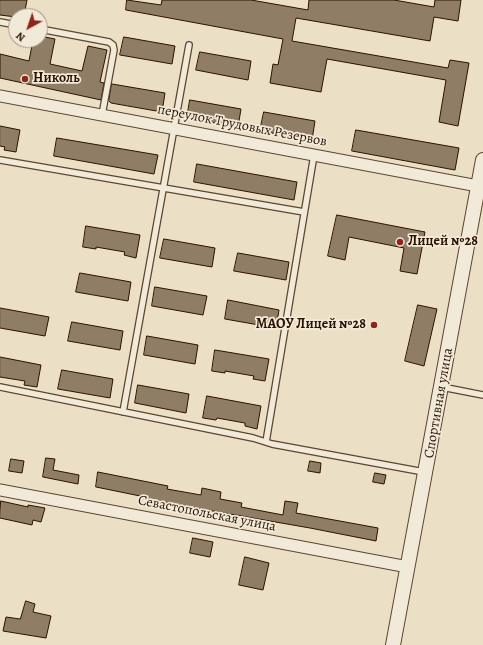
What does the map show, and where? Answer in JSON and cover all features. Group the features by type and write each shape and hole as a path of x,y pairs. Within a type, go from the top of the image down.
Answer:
{"street":[{"name":"переулок Трудовых Резервов","path":"0,96 478,186"},
{"name":"Спортивная улица","path":"393,645 483,160"},
{"name":"Севастопольская улица","path":"0,490 408,567"}],"lane":[{"path":"48,31 109,42 113,45 114,50 102,115"},
{"path":"123,412 189,45"},
{"path":"266,442 314,155"},
{"path":"0,160 304,212"},
{"path":"0,387 266,442 426,472"},
{"path":"442,387 483,395"}],"building":[{"path":"0,0 27,0 26,8 8,8 8,16 0,15"},
{"path":"127,0 161,5 162,0 251,0 308,10 309,0 394,0 434,7 435,0 461,0 458,21 434,17 430,41 296,18 292,41 448,68 450,60 469,63 458,126 439,122 446,80 327,59 321,92 270,83 273,64 278,65 283,39 126,10"},
{"path":"124,37 175,46 172,64 120,55"},
{"path":"48,38 55,39 50,64 82,71 88,46 107,50 100,82 104,83 101,100 0,78 0,54 29,61 31,48 48,48"},
{"path":"200,52 251,61 248,80 196,70"},
{"path":"112,84 165,93 162,112 111,103 109,101"},
{"path":"190,100 241,109 238,127 187,118"},
{"path":"264,112 315,121 312,140 260,131"},
{"path":"0,126 20,130 16,152 4,150 5,147 0,146"},
{"path":"356,130 459,148 455,170 352,151"},
{"path":"57,138 158,155 154,174 54,156"},
{"path":"197,164 297,182 294,200 194,182"},
{"name":"Лицей №28","path":"337,215 425,232 417,274 400,271 404,248 349,237 345,260 328,256"},
{"path":"86,226 140,235 136,258 124,255 125,252 96,247 96,249 83,247"},
{"path":"164,239 215,248 212,267 160,258"},
{"path":"238,253 289,262 286,280 234,271"},
{"path":"80,273 131,282 128,301 76,292"},
{"path":"155,287 207,296 203,315 152,306"},
{"path":"228,300 279,310 276,328 225,319"},
{"path":"418,305 437,309 424,366 405,361"},
{"path":"0,308 49,317 45,336 0,328"},
{"path":"72,322 123,331 120,350 68,341"},
{"path":"147,336 198,345 195,364 144,355"},
{"path":"215,350 269,359 265,381 253,379 254,376 225,371 225,373 212,371"},
{"path":"0,357 41,365 37,387 24,385 25,381 0,377"},
{"path":"62,370 113,379 110,398 58,389"},
{"path":"138,385 189,394 186,413 135,403"},
{"path":"207,396 261,406 257,429 245,426 245,423 217,418 216,420 203,418"},
{"path":"46,458 55,459 53,470 79,475 78,484 43,477"},
{"path":"11,459 24,461 22,473 9,471"},
{"path":"310,461 321,463 320,473 308,471"},
{"path":"98,472 168,486 167,489 201,495 202,488 221,492 220,499 242,503 241,507 283,515 285,501 298,503 296,513 378,528 376,541 144,499 145,497 96,487"},
{"path":"375,473 386,475 384,484 373,482"},
{"path":"1,501 28,507 28,505 45,508 41,522 33,520 32,525 0,518"},
{"path":"193,538 213,542 210,557 190,553"},
{"path":"245,557 269,563 263,590 239,585"},
{"path":"26,601 35,604 33,612 51,616 46,638 3,631 6,617 20,619"}],"place":[{"name":"Николь","path":"25,79"},
{"name":"Лицей №28","path":"400,242"},
{"name":"МАОУ Лицей №28","path":"374,325"}]}
